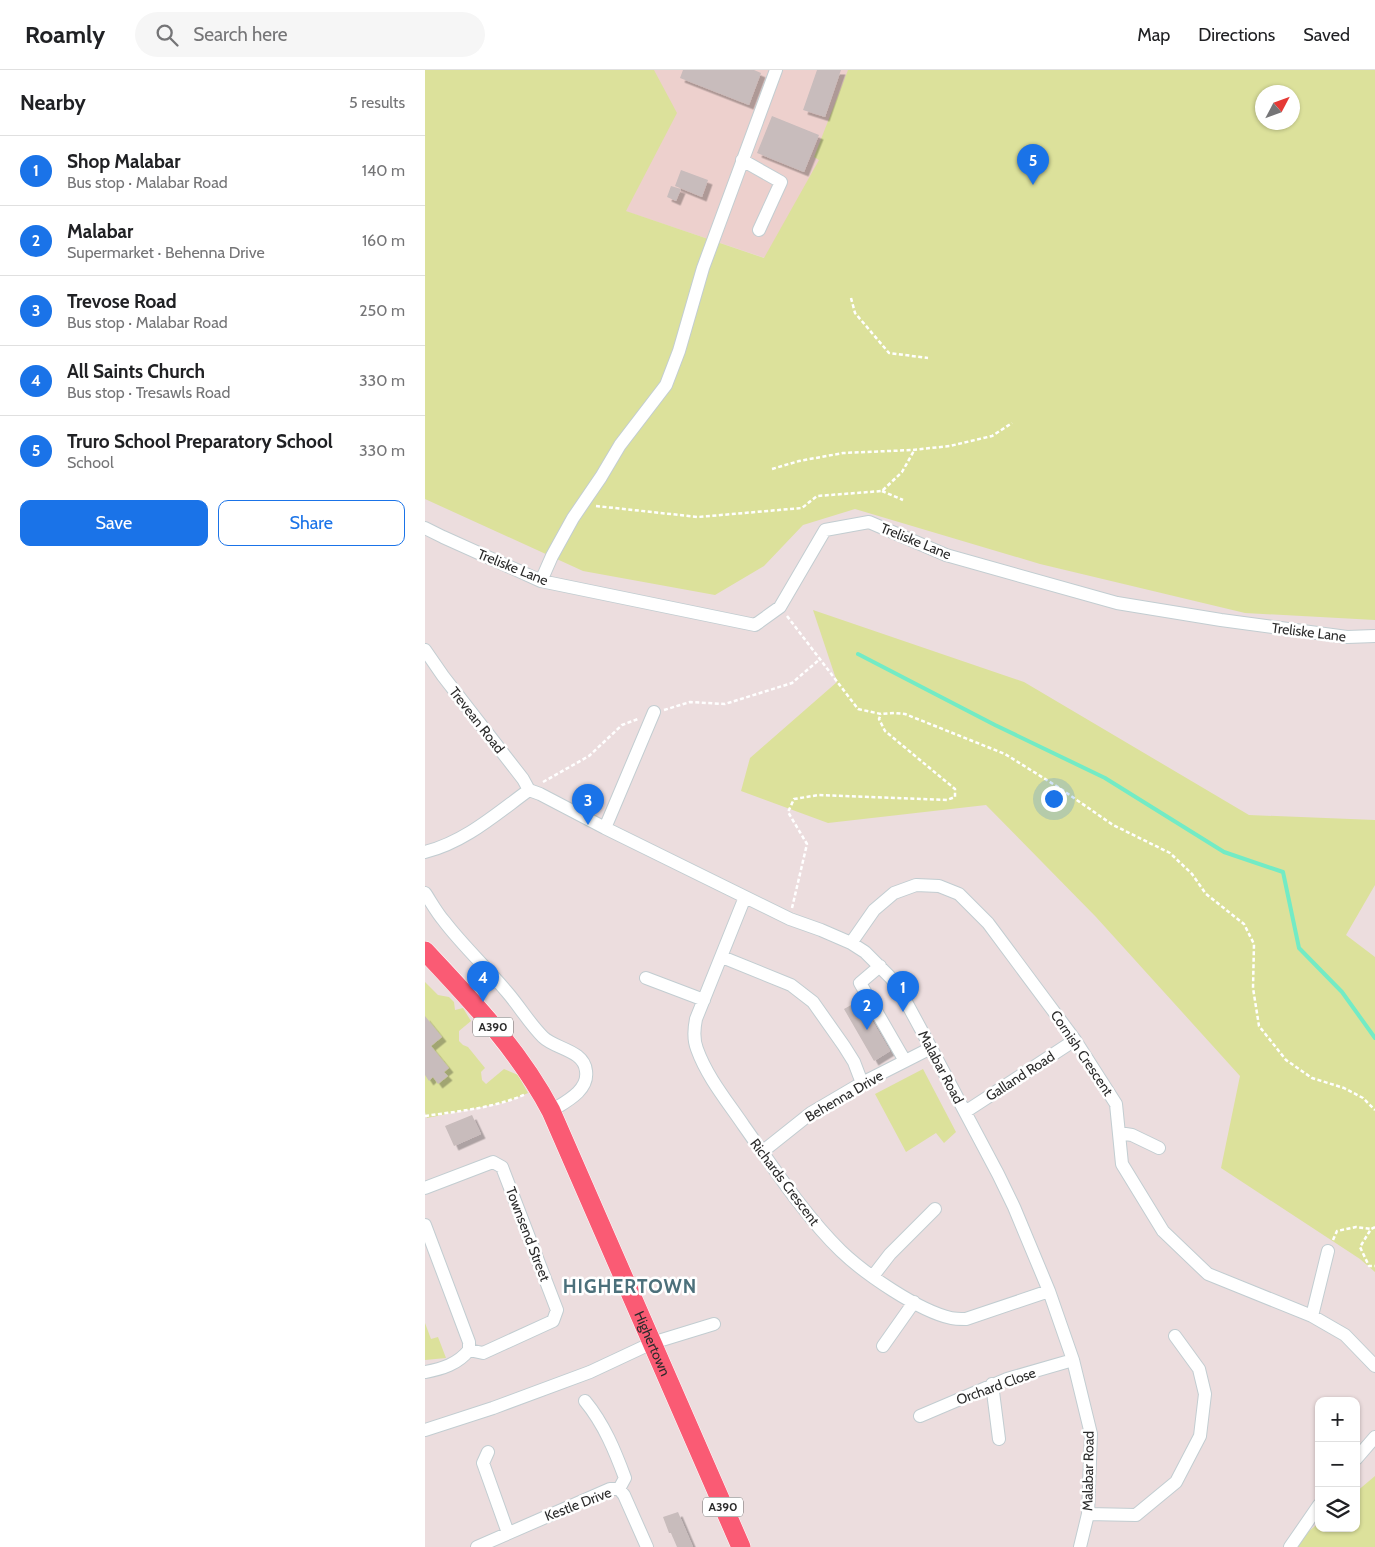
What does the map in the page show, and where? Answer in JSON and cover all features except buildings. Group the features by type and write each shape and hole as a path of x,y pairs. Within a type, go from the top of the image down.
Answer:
{"highway":[{"name":"A390","path":"425,950 517,1055 539,1088 551,1111"},
{"name":"Highertown","path":"551,1111 741,1547"}],"street":[{"path":"541,580 551,556 620,445 666,385 679,351 703,268 775,70"},
{"path":"742,160 781,182 759,230"},
{"name":"Treliske Lane","path":"425,528 443,538 541,580 755,625 780,607 825,530 869,522 946,555 1117,603 1221,620 1347,637 1375,636"},
{"name":"Trevean Road","path":"425,650 523,779 529,790"},
{"path":"605,828 654,712"},
{"path":"425,852 469,834 529,790"},
{"name":"Malabar Road","path":"529,790 790,919 821,930 851,944 865,952 880,966 904,998 1014,1207 1049,1290 1073,1360 1091,1434 1088,1514 1080,1547"},
{"name":"Cornish Crescent","path":"851,944 874,910 894,893 915,885 939,886 959,894 988,923 1075,1040 1116,1104 1122,1164 1163,1232 1208,1274 1312,1316 1345,1335 1375,1366"},
{"path":"425,893 443,921 517,1004 545,1040 577,1056 585,1066 586,1078 582,1088 551,1111"},
{"name":"Richards Crescent","path":"745,897 696,1019 694,1034 696,1047 707,1073 762,1152 816,1224 841,1251 873,1276 914,1302 933,1312 951,1318 966,1319 1049,1290"},
{"path":"722,957 784,981 813,1002 854,1062 862,1083"},
{"path":"880,966 860,983 905,1061"},
{"path":"646,978 704,1000"},
{"name":"Galland Road","path":"965,1112 1075,1040"},
{"name":"Behenna Drive","path":"762,1152 811,1113 862,1083 931,1048"},
{"path":"1119,1133 1132,1135 1159,1148"},
{"name":"Townsend Street","path":"425,1188 493,1162 502,1167 557,1310 553,1321 483,1353 469,1350"},
{"path":"873,1276 891,1254 935,1209"},
{"path":"425,1225 430,1254 469,1342 469,1350 461,1360 440,1369 425,1372"},
{"path":"1312,1316 1328,1251"},
{"path":"883,1346 914,1302"},
{"path":"425,1430 493,1408 589,1372 651,1343 714,1324"},
{"path":"1088,1514 1136,1515 1176,1482 1200,1436 1205,1394 1199,1369 1175,1336"},
{"name":"Orchard Close","path":"920,1416 992,1384 1073,1360"},
{"path":"992,1384 999,1439"},
{"path":"585,1401 596,1414 614,1449 625,1478 619,1489"},
{"path":"1360,1454 1375,1437"},
{"path":"488,1452 483,1463 508,1533"},
{"name":"Kestle Drive","path":"477,1547 610,1489 619,1489 624,1495 647,1547"},
{"path":"1290,1547 1315,1512"}],"path":[{"path":"851,298 855,313 889,353 928,358"},
{"path":"772,469 799,460 843,453 949,446 992,436 1012,424"},
{"path":"882,491 902,472 915,449"},
{"path":"582,505 699,517 802,508 817,496 882,491 903,500"},
{"path":"780,607 858,709 881,714 905,714 1005,754 1058,787 1113,826 1171,853 1192,874 1206,894 1244,924 1254,944 1253,988 1259,1026 1286,1060 1312,1078 1344,1088 1363,1098 1375,1110"},
{"path":"529,790 589,756 622,726 654,712 690,702 725,704 792,683 819,659"},
{"path":"790,919 807,844 797,831 789,812 795,799 819,795 947,800 955,797 955,789 885,731 879,719 881,714"},
{"path":"425,1116 507,1102 539,1088"},
{"path":"1328,1251 1337,1231 1356,1226 1371,1229"},
{"path":"1375,1227 1371,1229 1360,1247 1369,1266 1375,1266"}],"shaded area":[{"path":"651,70 1063,70 774,261 625,211"}],"green space":[{"path":"425,70 654,70 677,113 626,211 764,258 819,160 814,157 848,70 1375,70 1375,620 1245,613 1040,564 855,509 803,525 764,566 715,595 583,571 425,499"},
{"path":"813,610 1024,682 1249,815 1375,820 1375,885 1346,935 1375,957 1375,1272 1360,1259 1221,1168 1240,1076 1096,917 986,805 828,823 741,791 750,758 837,682"},
{"path":"425,982 438,995 449,997 454,1002 455,1010 463,1008 471,1021 459,1031 459,1041 468,1047 485,1068 481,1072 482,1080 486,1084 504,1069 518,1075 528,1093 507,1102 427,1118 425,1112"},
{"path":"923,1069 956,1132 944,1143 936,1133 906,1152 875,1094"},
{"path":"425,1323 431,1339 438,1337 446,1358 425,1360"},
{"path":"1375,1476 1375,1547 1289,1547 1315,1526 1315,1532 1360,1532 1360,1489"}],"waterway":[{"path":"858,654 995,725 1105,778 1224,852 1283,872 1299,948 1342,992 1375,1038"}],"place":[{"name":"Truro School Preparatory School","path":"1033,185"},
{"name":"Trevose Road","path":"588,825"},
{"name":"All Saints Church","path":"483,1002"},
{"name":"Shop Malabar","path":"903,1012"},
{"name":"Malabar","path":"867,1030"}],"district":[{"name":"HIGHERTOWN","path":"630,1286"}]}
